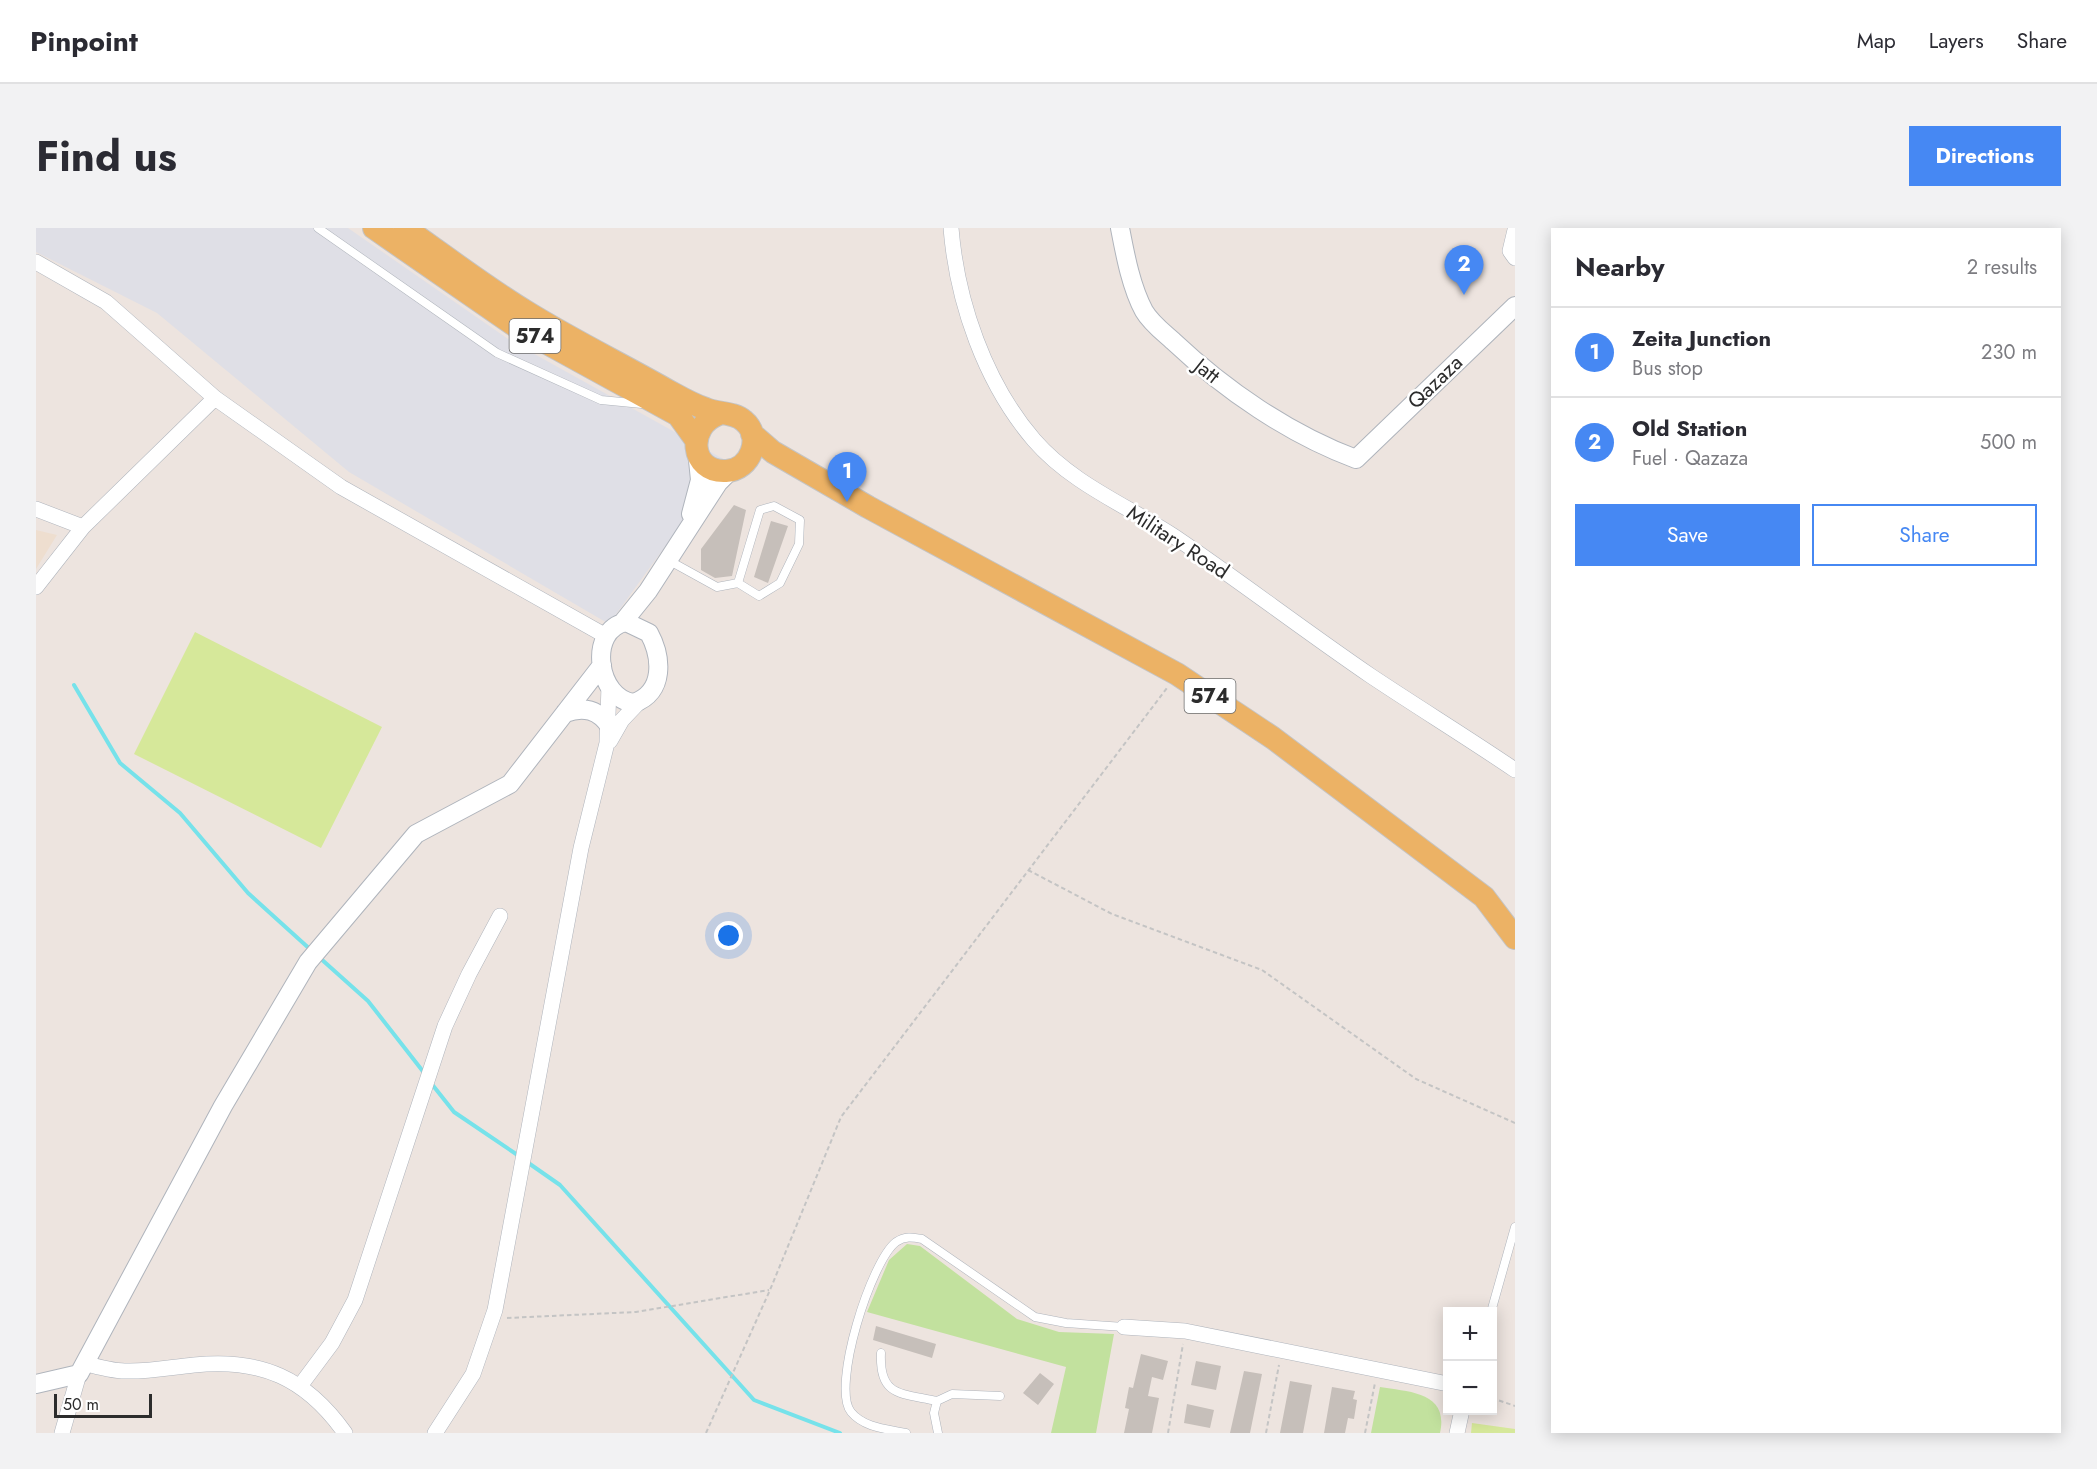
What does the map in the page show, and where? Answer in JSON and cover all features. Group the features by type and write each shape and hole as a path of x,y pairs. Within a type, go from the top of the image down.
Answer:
{"main road":[{"name":"574","path":"374,228 514,325 678,415 707,466 716,470 765,466 779,469 868,507"},
{"name":"574","path":"405,228 525,311 686,400 719,414 738,416 746,422 752,434 773,452 868,507 1177,674 1273,738 1484,897 1515,938"},
{"path":"696,445 703,423 719,414"},
{"path":"735,469 750,458 753,448 752,434"}],"street":[{"name":"Military Road","path":"951,228 959,283 983,354 1014,413 1047,453 1086,483 1169,533 1370,675 1515,770"},
{"name":"Jatt","path":"1120,228 1143,310 1154,324 1194,360 1244,399 1323,446 1356,459"},
{"path":"1515,230 1510,251 1515,258"},
{"path":"36,262 106,302 215,398 340,487 606,636"},
{"name":"Qazaza","path":"1356,459 1515,306"},
{"path":"36,587 83,527 215,398"},
{"path":"687,530 700,480 696,445"},
{"path":"435,1433 473,1374 492,1318 581,848 610,727 609,686 602,665 602,647 612,628 623,622 648,591 718,483 735,469"},
{"path":"36,509 83,527"},
{"path":"606,749 622,720 652,690 659,673 657,652 649,633 645,608 648,591"},
{"path":"623,622 634,623 649,633"},
{"path":"62,1433 82,1369 223,1106 308,962 416,834 510,784 602,665"},
{"path":"609,686 622,700 634,703 640,700"},
{"path":"565,713 584,709 595,711 610,727"},
{"path":"300,1386 332,1342 355,1300 445,1026 500,916"},
{"path":"1124,1327 1185,1331 1443,1383"},
{"path":"36,1384 82,1369 126,1371 223,1362 284,1376 328,1409 345,1433"},
{"path":"1457,1433 1461,1415"}],"lane":[{"path":"318,228 497,352 601,400 665,406"},
{"path":"668,560 717,587 738,583 759,596 780,584 799,544 800,520 774,506 760,510 738,583"},
{"path":"1492,1307 1515,1227"},
{"path":"906,1433 863,1422 852,1412 845,1400 844,1376 861,1311 880,1264 896,1242 909,1236 922,1239 1035,1317 1066,1323 1124,1327"},
{"path":"881,1353 880,1373 888,1385 897,1392 937,1401 952,1394 1000,1396"},
{"path":"937,1401 934,1413 938,1433"}],"path":[{"path":"706,1433 770,1290 841,1117 1177,674"},
{"path":"1028,870 1112,914 1262,970 1416,1079 1515,1123"},
{"path":"492,1318 636,1312 770,1290"},
{"path":"1168,1433 1185,1331"},
{"path":"1266,1433 1281,1350"},
{"path":"1365,1433 1377,1369"},
{"path":"1497,1400 1515,1406"}],"shaded area":[{"path":"36,228 348,228 511,341 727,461 609,624 349,472 157,313 36,252"},
{"path":"36,530 57,535 36,569"}],"green space":[{"path":"195,632 382,727 321,848 134,754"},
{"path":"907,1244 920,1246 1017,1319 1059,1332 1114,1334 1096,1433 1051,1433 1066,1367 867,1312 889,1260"},
{"path":"1380,1387 1415,1393 1433,1402 1439,1409 1440,1433 1371,1433"},
{"path":"1472,1423 1515,1429 1515,1433 1471,1433"}],"building":[{"path":"734,505 746,510 732,576 715,578 701,570 701,549"},
{"path":"771,521 788,526 768,583 754,577"},
{"path":"876,1326 936,1344 932,1358 873,1340"},
{"path":"1141,1354 1168,1361 1163,1380 1152,1377 1148,1396 1159,1398 1152,1433 1124,1433 1129,1409 1125,1408 1129,1387 1133,1388"},
{"path":"1196,1361 1221,1366 1216,1390 1191,1385"},
{"path":"1244,1371 1262,1374 1250,1433 1230,1433"},
{"path":"1040,1373 1054,1384 1038,1405 1023,1393"},
{"path":"1290,1381 1312,1385 1303,1433 1280,1433"},
{"path":"1332,1387 1355,1391 1353,1399 1357,1400 1354,1419 1348,1418 1345,1433 1324,1433"},
{"path":"1187,1404 1214,1410 1210,1428 1184,1423"}],"waterway":[{"path":"74,685 120,763 180,813 248,893 312,951"},
{"path":"320,958 368,1001 425,1074"},
{"path":"431,1083 454,1112 519,1156"},
{"path":"527,1162 560,1185 754,1400 840,1433"}],"place":[{"name":"Old Station","path":"1464,295"},
{"name":"Zeita Junction","path":"847,502"}]}
